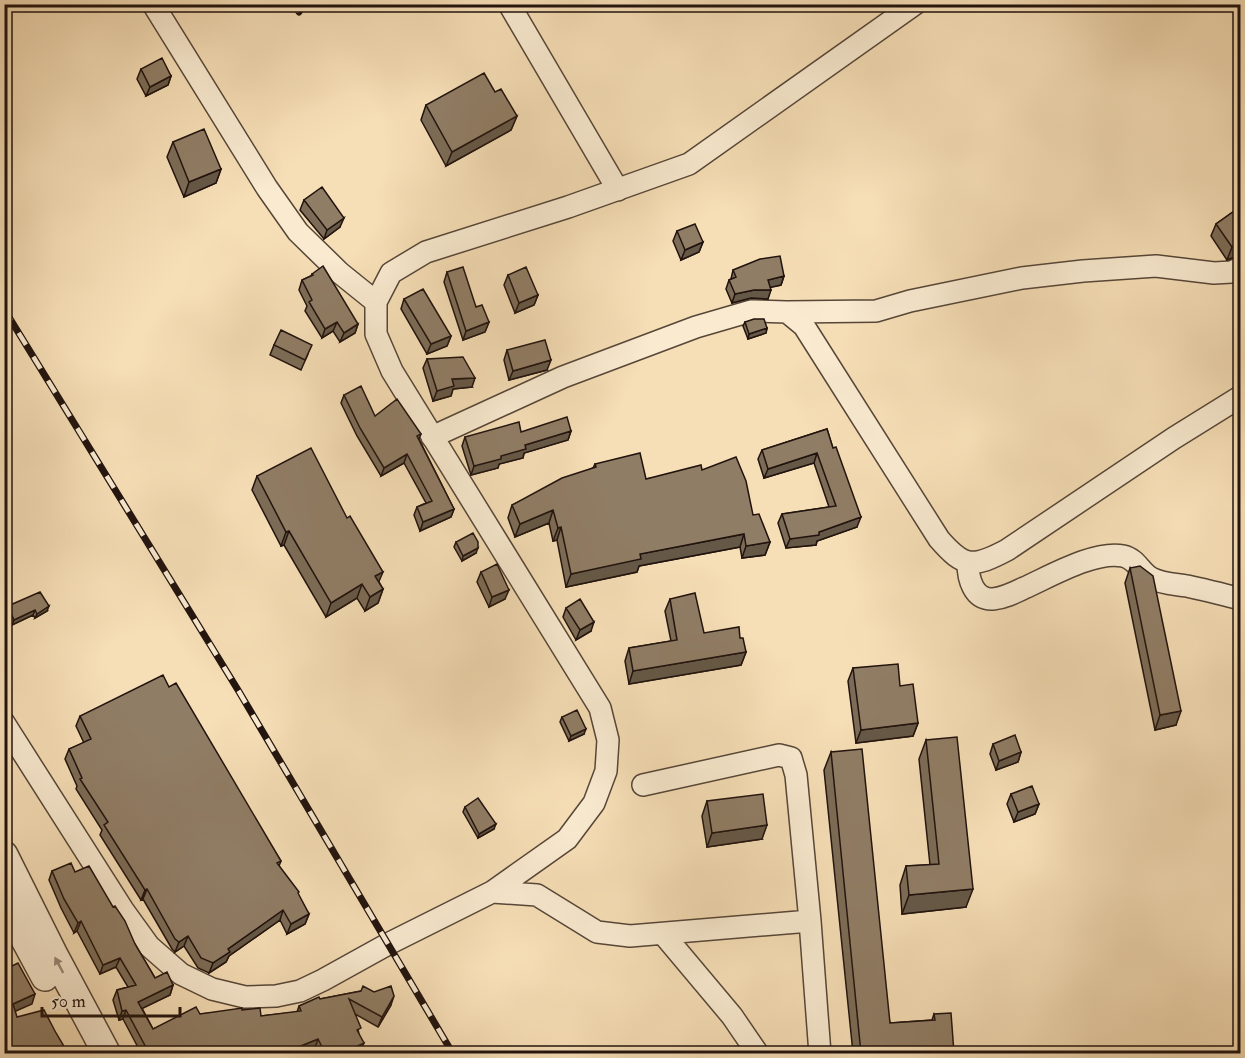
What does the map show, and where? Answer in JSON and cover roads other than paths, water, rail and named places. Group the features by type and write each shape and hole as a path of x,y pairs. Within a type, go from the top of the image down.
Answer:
{"street":[{"path":"153,4 267,188 298,232 340,273 376,302"},
{"path":"509,4 618,190"},
{"path":"4,723 148,946 181,974 212,989 245,997 276,996 300,991 492,892 567,839 594,803 606,771 608,740 600,708 392,371 375,334 376,302 391,273 426,252 618,190 689,164 915,4"},
{"path":"432,437 563,377 696,327 751,310 787,312 876,310 1022,278 1156,266 1214,273 1232,272 1240,268"},
{"path":"787,312 804,326 939,538 953,554 968,563 986,562 1007,550 1174,438 1240,397"},
{"path":"968,563 968,577 973,588 980,596 992,599 1011,594 1085,561 1105,556 1123,556 1136,562 1149,577 1162,582 1240,598"},
{"path":"643,785 779,755 791,758 796,775 820,1053"},
{"path":"4,855 107,1053"},
{"path":"492,892 537,895 597,932 630,936 810,921"},
{"path":"4,901 86,1053"},
{"path":"664,934 732,1016 758,1053"}],"railway":[{"path":"295,4 299,12"},
{"path":"4,309 238,690 453,1054"}]}
